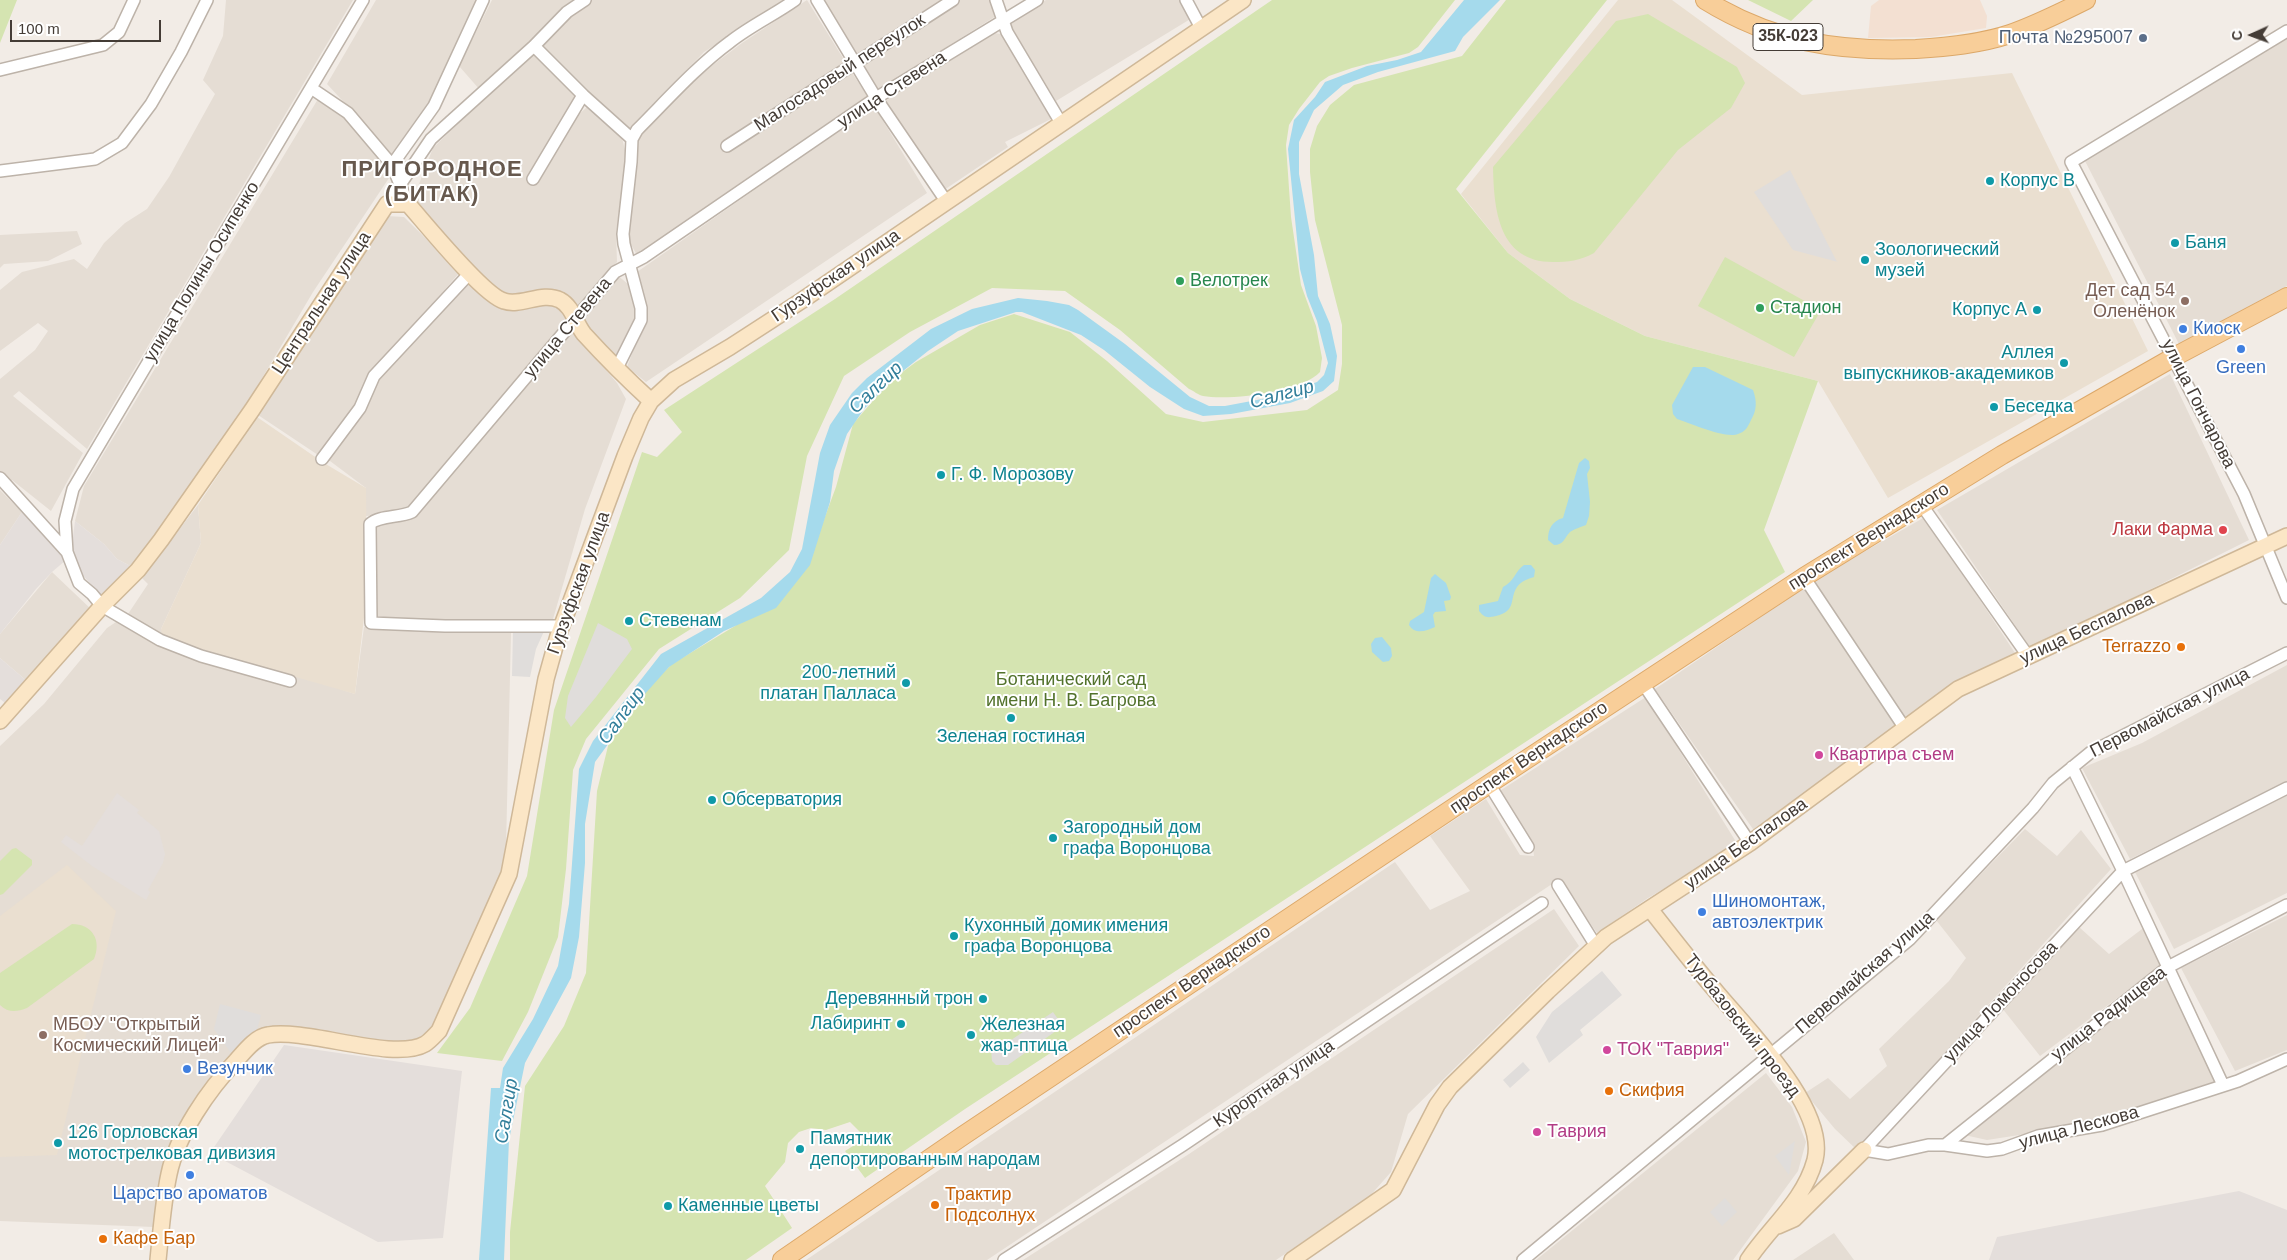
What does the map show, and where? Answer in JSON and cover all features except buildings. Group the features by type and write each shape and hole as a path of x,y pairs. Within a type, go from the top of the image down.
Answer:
{"main road":[{"name":"Гурзуфская улица","path":"158,1260 169,1172 180,1140 222,1074 255,1041 266,1035 286,1035 392,1049 410,1049 425,1044 439,1031 509,874 546,680 561,626 625,456 641,418 651,401 674,380 730,347 801,301 1243,0"},
{"name":"35К-023","path":"1705,0 1742,20 1776,34 1830,47 1877,51 1972,43 2010,34 2086,0"},
{"path":"387,204 408,204 470,273 500,300 510,303 551,298 561,301 571,310 582,332 651,401"},
{"name":"Центральная улица","path":"0,721 102,606 138,570 252,410 387,204"},
{"name":"проспект Вернадского","path":"789,1258 956,1140 1642,682 1804,577 2002,455 2174,357 2287,297"},
{"name":"улица Беспалова","path":"1292,1260 1393,1190 1437,1105 1450,1087 1596,946 1750,843 1825,789 1904,727 1958,689 2287,536"},
{"name":"Турбазовский проезд","path":"1650,909 1712,987 1769,1054 1796,1091 1810,1117 1815,1137 1815,1159 1808,1179 1795,1202 1772,1228"},
{"name":"улица Ломоносова","path":"1748,1260 1772,1228 1794,1219 1864,1150"}],"street":[{"path":"0,70 103,45 118,32 134,0"},
{"path":"0,171 95,159 122,143 150,104 181,52 207,0"},
{"name":"улица Полины Осипенко","path":"67,552 65,521 73,489 363,0"},
{"path":"392,165 434,106 483,0"},
{"name":"Центральная улица","path":"387,204 431,139 534,46 567,12 585,0"},
{"path":"617,368 641,320 641,308 623,234 632,139 637,130 707,60 732,40 773,16 795,0"},
{"path":"817,0 854,64 946,201"},
{"name":"Малосадовый переулок","path":"727,146 953,0"},
{"path":"996,0 1002,21 1061,123"},
{"name":"улица Стевена","path":"561,626 445,626 371,623 370,524 376,519 400,517 412,512 576,321 615,272 644,258 876,98 1037,0"},
{"path":"1186,0 1202,28"},
{"name":"улица Гончарова","path":"2287,31 2071,162 2244,494 2287,598"},
{"path":"534,46 583,95 632,139"},
{"path":"311,88 348,113 392,165 408,204"},
{"path":"533,179 583,95"},
{"path":"392,165 410,170"},
{"path":"322,459 360,408 374,376 470,273"},
{"path":"0,478 67,552 79,583 102,606 160,640 193,653 290,681"},
{"path":"1921,504 2028,656"},
{"path":"1804,577 1904,727"},
{"name":"Первомайская улица","path":"1523,1260 1769,1054 1910,939 2034,808 2053,783 2072,767 2091,752 2287,653"},
{"path":"1642,682 1750,843"},
{"path":"2072,767 2123,871 2223,1086"},
{"path":"1489,784 1528,847"},
{"name":"улица Ломоносова","path":"1864,1150 2123,871 2287,788"},
{"path":"1558,885 1596,946"},
{"name":"Курортная улица","path":"1004,1260 1183,1145 1542,903"},
{"name":"улица Радищева","path":"1945,1144 2168,967 2287,905"},
{"name":"улица Лескова","path":"1864,1150 1888,1154 1928,1145 1945,1144 1987,1151 2002,1149 2038,1136 2102,1125 2223,1086 2287,1060"}],"shaded area":[{"path":"226,0 353,0 87,449 19,391 13,396 83,453 51,511 12,480 7,484 0,475 0,379 35,350 48,331 38,323 0,351 0,290 22,272 74,259 87,269 104,243 125,223 147,209 169,177 215,94 203,80 223,36"},
{"path":"376,0 478,0 424,115 390,157 327,84"},
{"path":"492,0 574,0 566,5 480,90 459,66"},
{"path":"590,0 786,0 704,52 628,131 544,51 543,41 561,21"},
{"path":"807,0 846,63 723,144 727,152 850,70 869,98 743,181 637,255 629,241 637,138 693,80 742,43"},
{"path":"824,0 943,0 856,56"},
{"path":"960,0 989,0 996,16 878,90 860,64"},
{"path":"1046,0 1181,0 1192,18 1056,101 1009,23"},
{"path":"1618,0 1672,0 1802,95 2012,73 2148,351 1888,498 1818,381 1645,336 1570,299 1508,253 1461,194"},
{"path":"1879,0 1980,0 1987,16 1986,28 1931,37 1868,38 1871,6"},
{"path":"994,33 1001,34 1051,119 1005,142 1008,147 941,192 884,102"},
{"path":"2287,38 2287,286 2179,344 2084,159"},
{"path":"534,50 578,98 538,165 526,181 533,186 548,165 576,117 587,107 622,138 625,150 625,169 616,232 617,262 578,309 556,291 536,291 516,300 501,295 449,245 412,202 433,148"},
{"path":"318,99 349,117 391,175 313,292 222,446 136,569 117,559 104,544 75,521 84,486"},
{"path":"874,106 927,193 646,382 627,367 647,314 637,272"},
{"path":"1790,170 1837,262 1793,250 1754,192"},
{"path":"387,216 404,217 460,272 371,375 363,387 356,410 321,457 258,415"},
{"path":"77,231 82,244 48,261 4,264 0,268 0,235"},
{"path":"617,275 628,284 635,304 634,326 617,357 612,359 579,320"},
{"path":"470,277 497,307 512,310 543,300 556,306 568,315 568,324 411,509 399,514 366,516 366,488 326,458 368,405 366,401 379,377"},
{"path":"573,330 617,383 626,399 585,509 553,619 495,623 376,620 374,526 378,522 415,517"},
{"path":"2170,374 2249,540 2031,649 1937,510"},
{"path":"257,417 324,463 366,488 367,592 355,694 195,648 162,636 161,629 201,543 198,505"},
{"path":"0,490 22,512 0,545"},
{"path":"198,505 201,543 161,629 355,694 364,627 511,633 506,847 503,871 497,890 430,1030 412,1042 401,1045 268,1029 187,1118 164,1162 154,1227 0,1221 0,746 44,704 107,628 128,614 148,584 142,578"},
{"path":"22,512 65,554 66,560 36,589 0,634 0,545"},
{"path":"1925,517 2017,656 1902,719 1811,582"},
{"path":"75,521 104,544 117,559 136,569 104,600 81,573 71,552"},
{"path":"52,572 92,610 29,683 0,658 0,634"},
{"path":"1808,585 1897,725 1755,832 1655,689"},
{"path":"598,623 627,639 632,649 571,727 565,718 568,696"},
{"path":"545,629 536,649 530,677 512,676 513,630"},
{"path":"0,658 29,683 3,709 4,702 0,699"},
{"path":"2287,665 2287,782 2130,859 2082,768 2142,743"},
{"path":"1646,697 1738,845 1648,898 1597,933 1564,886 1552,884 987,1260 806,1260 1395,862 1430,910 1470,891 1430,836 1486,799 1520,855 1534,856 1533,848 1498,792"},
{"path":"2287,792 2287,893 2174,949 2133,868"},
{"path":"117,793 139,810 137,813 159,831 165,854 163,863 148,890 150,892 146,900 92,866 61,842 66,835 82,846"},
{"path":"2025,829 2057,856 2081,830 2111,869 1857,1150 1835,1129 1805,1093 1828,1078 1850,1099 1887,1066 1879,1049 1949,981 1966,958 1936,920"},
{"name":"МБОУ \"Открытый Космический Лицей\"","path":"67,865 116,911 57,1155 0,1157 0,916"},
{"path":"1554,909 1579,946 1408,1114 1391,1172 1369,1197 1276,1260 1023,1260 1189,1154"},
{"path":"2287,915 2287,1050 2235,1071 2181,968"},
{"path":"2146,926 2164,963 2040,1056 2002,1008 2079,927 2109,954"},
{"path":"1602,971 1622,995 1580,1030 1583,1035 1549,1063 1536,1037 1552,1012"},
{"path":"2166,974 2219,1080 2084,1125 1987,1140 1960,1134"},
{"path":"220,1004 261,1015 257,1030 243,1045 231,1053 214,1029"},
{"path":"1053,1012 1063,1026 1008,1065 996,1065 992,1061 991,1048 999,1048"},
{"path":"284,1045 462,1071 443,1238 378,1242 210,1153"},
{"path":"1523,1062 1530,1070 1510,1088 1503,1080"},
{"path":"1766,1073 1792,1107 1806,1142 1798,1171 1733,1260 1536,1260"},
{"path":"1795,1141 1789,1175 1775,1156"},
{"path":"2239,1191 2287,1210 2287,1260 1989,1260 1997,1237"},
{"path":"1725,1198 1737,1212 1722,1226 1710,1212"},
{"path":"1834,1233 1854,1260 1793,1260"}],"green space":[{"path":"0,0 17,0 0,43"},
{"path":"1272,0 1455,0 1418,47 1409,53 1352,68 1329,76 1320,82 1289,125 1286,145 1291,217 1301,285 1316,326 1322,358 1320,372 1311,379 1282,390 1247,396 1215,397 1199,395 1189,389 1120,330 1065,291 992,288 910,332 844,376 807,456 789,550 740,598 659,649 586,739 573,770 566,869 558,937 528,1012 502,1061 437,1053 470,1008 527,876 554,710 642,452 657,457 682,432 664,410 835,299"},
{"name":"Ботанический сад имени Н. В. Багрова","path":"1506,0 1607,0 1456,189 1508,253 1570,299 1645,336 1818,381 1764,530 1785,572 965,1109 865,1178 845,1151 866,1138 850,1122 826,1130 811,1128 799,1132 788,1143 785,1162 765,1186 792,1228 746,1260 510,1260 510,1232 525,1086 564,1026 586,973 597,791 609,742 641,694 672,664 735,626 807,565 836,487 853,424 889,382 916,362 980,325 1014,314 1070,332 1107,361 1166,414 1203,422 1307,410 1338,390 1342,364 1342,325 1315,220 1310,172 1310,149 1317,126 1330,105 1354,85 1462,56"},
{"path":"1748,0 1813,0 1791,21"},
{"path":"1648,14 1737,67 1745,83 1731,108 1678,150 1594,253 1584,258 1564,262 1535,260 1521,253 1510,243 1503,230 1495,200 1493,167 1616,21"},
{"name":"Стадион","path":"1725,257 1821,310 1794,357 1698,306"},
{"path":"16,848 32,860 32,865 0,895 0,861 12,849"},
{"path":"72,924 85,927 94,934 97,946 94,959 27,1008 13,1011 0,1005 0,973"}],"water":[{"name":"Салгир","path":"1464,0 1500,0 1463,37 1455,51 1378,72 1343,85 1314,110 1299,142 1299,174 1314,255 1318,296 1330,324 1337,356 1334,381 1323,391 1290,403 1231,414 1203,416 1184,409 1150,387 1104,350 1081,335 1022,312 1016,312 958,331 928,351 898,375 864,409 847,434 834,471 830,502 810,565 776,608 724,631 669,667 644,695 595,762 585,824 585,863 579,937 571,978 525,1063 509,1140 504,1260 479,1260 491,1088 500,1088 503,1068 533,1019 558,966 569,904 579,769 593,741 661,654 761,598 790,572 802,549 820,453 830,425 852,393 867,378 931,329 972,309 1018,298 1069,305 1078,310 1125,344 1190,397 1209,406 1225,406 1278,396 1317,382 1324,375 1328,363 1300,269 1288,149 1294,120 1315,97 1325,82 1367,66 1397,60 1421,52"},
{"path":"1693,367 1705,367 1753,390 1756,402 1755,409 1749,425 1744,431 1732,435 1708,430 1677,419 1673,414 1672,405"},
{"path":"1585,458 1589,461 1590,468 1587,474 1590,502 1586,525 1572,531 1562,542 1554,545 1548,540 1550,529 1553,523 1563,518 1579,463"},
{"path":"1524,565 1531,565 1535,570 1534,577 1527,579 1517,587 1510,608 1503,614 1496,616 1488,617 1483,615 1479,611 1479,605 1498,601 1503,587 1510,582"},
{"path":"1435,574 1446,583 1451,597 1450,600 1444,601 1446,611 1435,612 1433,615 1435,627 1424,631 1414,630 1409,625 1410,621 1424,612 1431,578"},
{"path":"1382,637 1391,648 1392,656 1389,661 1383,662 1372,652 1371,644 1375,638"}],"place":[{"name":"Почта №295007","path":"2143,38"},
{"name":"Корпус В","path":"1990,181"},
{"name":"Баня","path":"2175,243"},
{"name":"Зоологический музей","path":"1865,260"},
{"name":"Велотрек","path":"1180,281"},
{"name":"Дет сад 54 Оленёнок","path":"2185,301"},
{"name":"Стадион","path":"1760,308"},
{"name":"Корпус А","path":"2037,310"},
{"name":"Киоск","path":"2183,329"},
{"name":"Green","path":"2241,349"},
{"name":"Аллея выпускников-академиков","path":"2064,363"},
{"name":"Беседка","path":"1994,407"},
{"name":"Г. Ф. Морозову","path":"941,475"},
{"name":"Лаки Фарма","path":"2223,530"},
{"name":"Стевенам","path":"629,621"},
{"name":"Terrazzo","path":"2181,647"},
{"name":"200-летний платан Палласа","path":"906,683"},
{"name":"Зеленая гостиная","path":"1011,718"},
{"name":"Квартира съем","path":"1819,755"},
{"name":"Обсерватория","path":"712,800"},
{"name":"Загородный дом графа Воронцова","path":"1053,838"},
{"name":"Шиномонтаж, автоэлектрик","path":"1702,912"},
{"name":"Кухонный домик имения графа Воронцова","path":"954,936"},
{"name":"Деревянный трон","path":"983,999"},
{"name":"Лабиринт","path":"901,1024"},
{"name":"МБОУ \"Открытый Космический Лицей\"","path":"43,1035"},
{"name":"Железная жар-птица","path":"971,1035"},
{"name":"ТОК \"Таврия\"","path":"1607,1050"},
{"name":"Везунчик","path":"187,1069"},
{"name":"Скифия","path":"1609,1091"},
{"name":"Таврия","path":"1537,1132"},
{"name":"126 Горловская мотострелковая дивизия","path":"58,1143"},
{"name":"Памятник депортированным народам","path":"800,1149"},
{"name":"Царство ароматов","path":"190,1175"},
{"name":"Трактир Подсолнух","path":"935,1205"},
{"name":"Каменные цветы","path":"668,1206"},
{"name":"Кафе Бар","path":"103,1239"}],"district":[{"name":"ПРИГОРОДНОЕ (БИТАК)","path":"432,182"}]}
